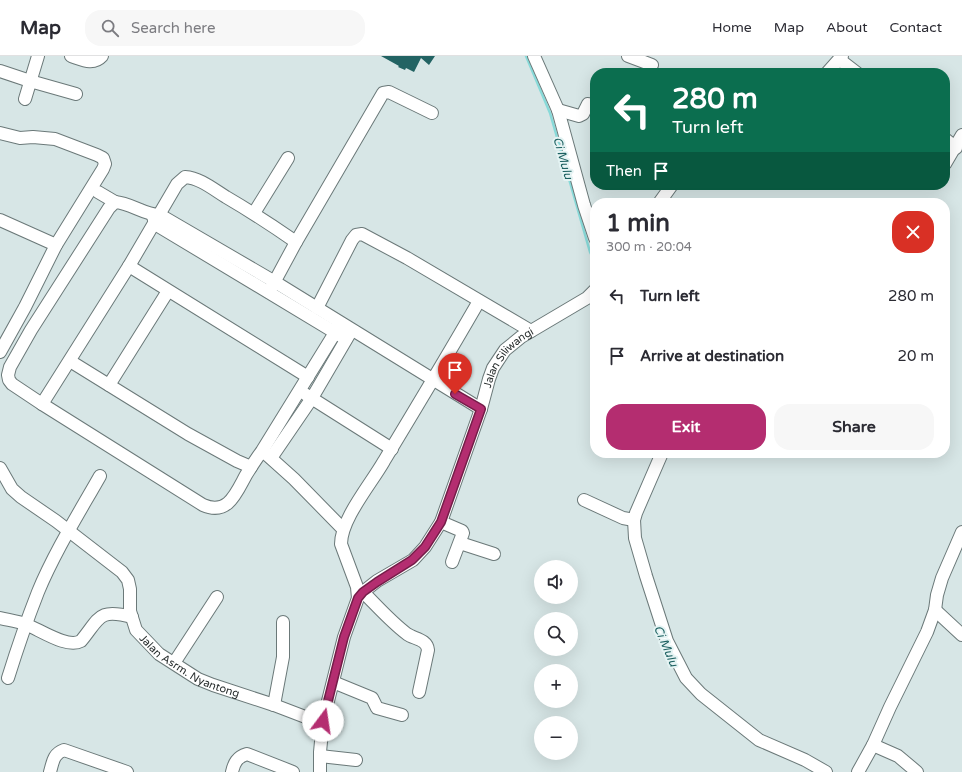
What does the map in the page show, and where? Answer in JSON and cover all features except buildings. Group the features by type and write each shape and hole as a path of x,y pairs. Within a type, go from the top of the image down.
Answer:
{"street":[{"path":"25,99 38,56"},
{"path":"71,56 91,62 96,61 102,56"},
{"path":"534,56 558,110 590,223"},
{"path":"628,56 652,65"},
{"path":"832,68 841,58 852,68"},
{"path":"0,70 30,81 76,94"},
{"path":"272,287 296,242 383,93 389,92 432,113"},
{"path":"558,110 578,116 583,114 588,104 590,105"},
{"path":"0,133 20,138 33,137 55,139 103,158 105,164 103,170 56,245 25,307 0,352"},
{"path":"950,157 962,136"},
{"path":"950,143 956,148"},
{"path":"254,213 288,158"},
{"path":"42,404 129,266 177,184 185,177 203,183 254,213 296,242"},
{"path":"98,192 115,202 124,203 156,218 349,335 481,409"},
{"path":"115,202 109,208 46,304 10,367 8,375 12,384 196,501 209,508 223,506 229,503 235,496 251,467 266,454 312,398 349,335"},
{"path":"0,220 56,245"},
{"path":"317,308 352,240 359,234 362,234 408,258 531,331"},
{"path":"129,266 308,377"},
{"path":"272,287 317,308 338,328"},
{"path":"109,385 168,291"},
{"name":"Jalan Siliwangi","path":"360,595 377,582 412,560 425,547 441,522 481,409 489,379 505,350 513,342 590,295"},
{"path":"419,692 428,650 427,645 423,641 406,633 360,595 341,544 341,537 343,529 352,513 433,381 479,301"},
{"path":"266,454 300,390 338,328"},
{"path":"70,361 188,434 251,467"},
{"path":"300,390 392,449"},
{"path":"266,454 343,529"},
{"path":"660,458 630,520 667,641 686,678 701,694 759,740 805,760 826,772"},
{"name":"Jalan Asrm. Nyantong","path":"0,468 12,489 21,497 69,530 91,549 122,572 128,580 132,617 136,630 159,654 198,678 213,685 308,718 323,721"},
{"path":"8,678 25,624 38,592 69,530 100,476"},
{"path":"584,500 630,520"},
{"path":"441,522 462,530 464,534 452,562"},
{"path":"858,772 873,745 926,632 935,610 937,595 942,578 962,532"},
{"path":"460,544 494,554"},
{"path":"320,772 323,721 344,637 360,595"},
{"path":"174,663 217,597"},
{"path":"935,610 962,635"},
{"path":"0,618 25,624 70,643 76,643 81,641 101,616 112,614 132,617"},
{"path":"274,705 283,657 283,622"},
{"path":"332,682 372,698 377,708 402,715"},
{"path":"873,745 898,756 917,772"},
{"path":"50,772 54,756 64,750 127,772"},
{"path":"232,772 236,760 247,754 293,772"},
{"path":"320,756 356,760"}],"waterway":[{"name":"Ci Mulu","path":"526,56 550,113 590,252"}],"route":[{"path":"323,721 344,637 358,598 363,592 377,582 412,560 425,547 441,522 481,409 455,394"}]}
